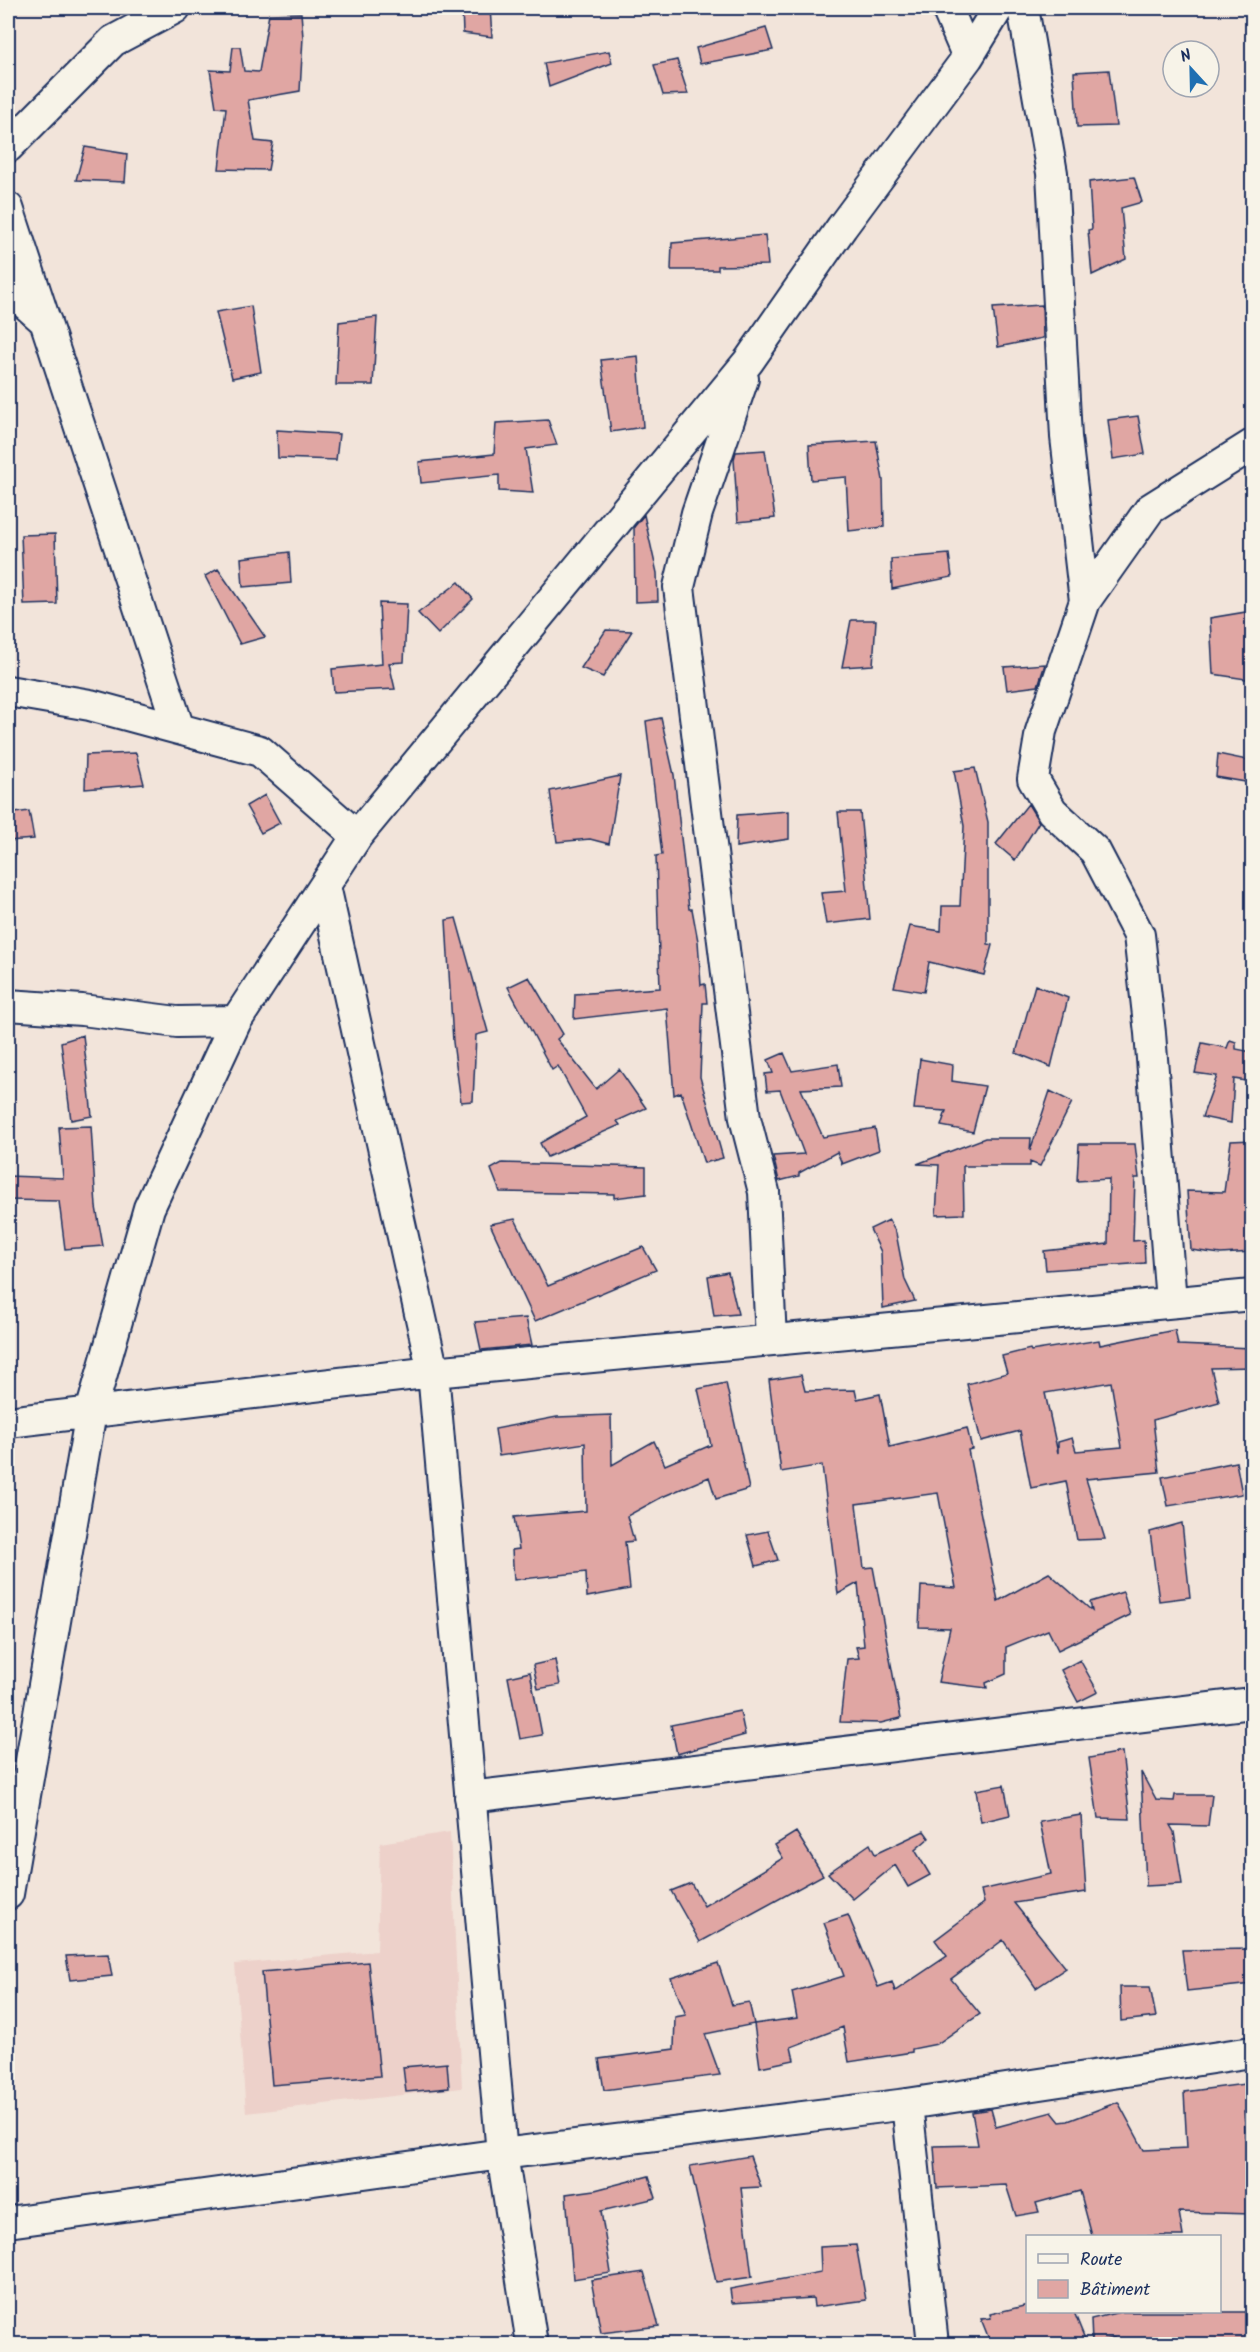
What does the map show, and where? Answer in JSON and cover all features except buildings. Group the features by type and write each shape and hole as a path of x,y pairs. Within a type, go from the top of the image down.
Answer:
{"street":[{"path":"8,147 113,41 176,8"},
{"path":"947,8 968,57"},
{"path":"8,1894 91,1412 149,1208 236,1022 357,836 748,362 842,227 968,57 998,8"},
{"path":"1023,8 1052,173 1066,437 1086,601"},
{"path":"8,208 179,729"},
{"path":"8,288 47,323"},
{"path":"748,362 697,513 679,587 745,1119 764,1192 771,1340"},
{"path":"1171,1302 1150,1034 1139,935 1095,851 1052,811 1034,779 1041,731 1086,601 1150,509 1252,445"},
{"path":"8,691 90,705 260,751 357,836"},
{"path":"325,886 433,1372 502,2154 532,2344"},
{"path":"8,1005 53,1007 177,1022 236,1022"},
{"path":"8,1422 433,1372 1252,1294"},
{"path":"470,1797 1252,1703"},
{"path":"8,2222 502,2154 907,2104 1252,2052"},
{"path":"907,2104 933,2344"}],"shaded area":[{"path":"450,1832 462,2088 246,2113 235,1964 377,1951 380,1843"}]}
